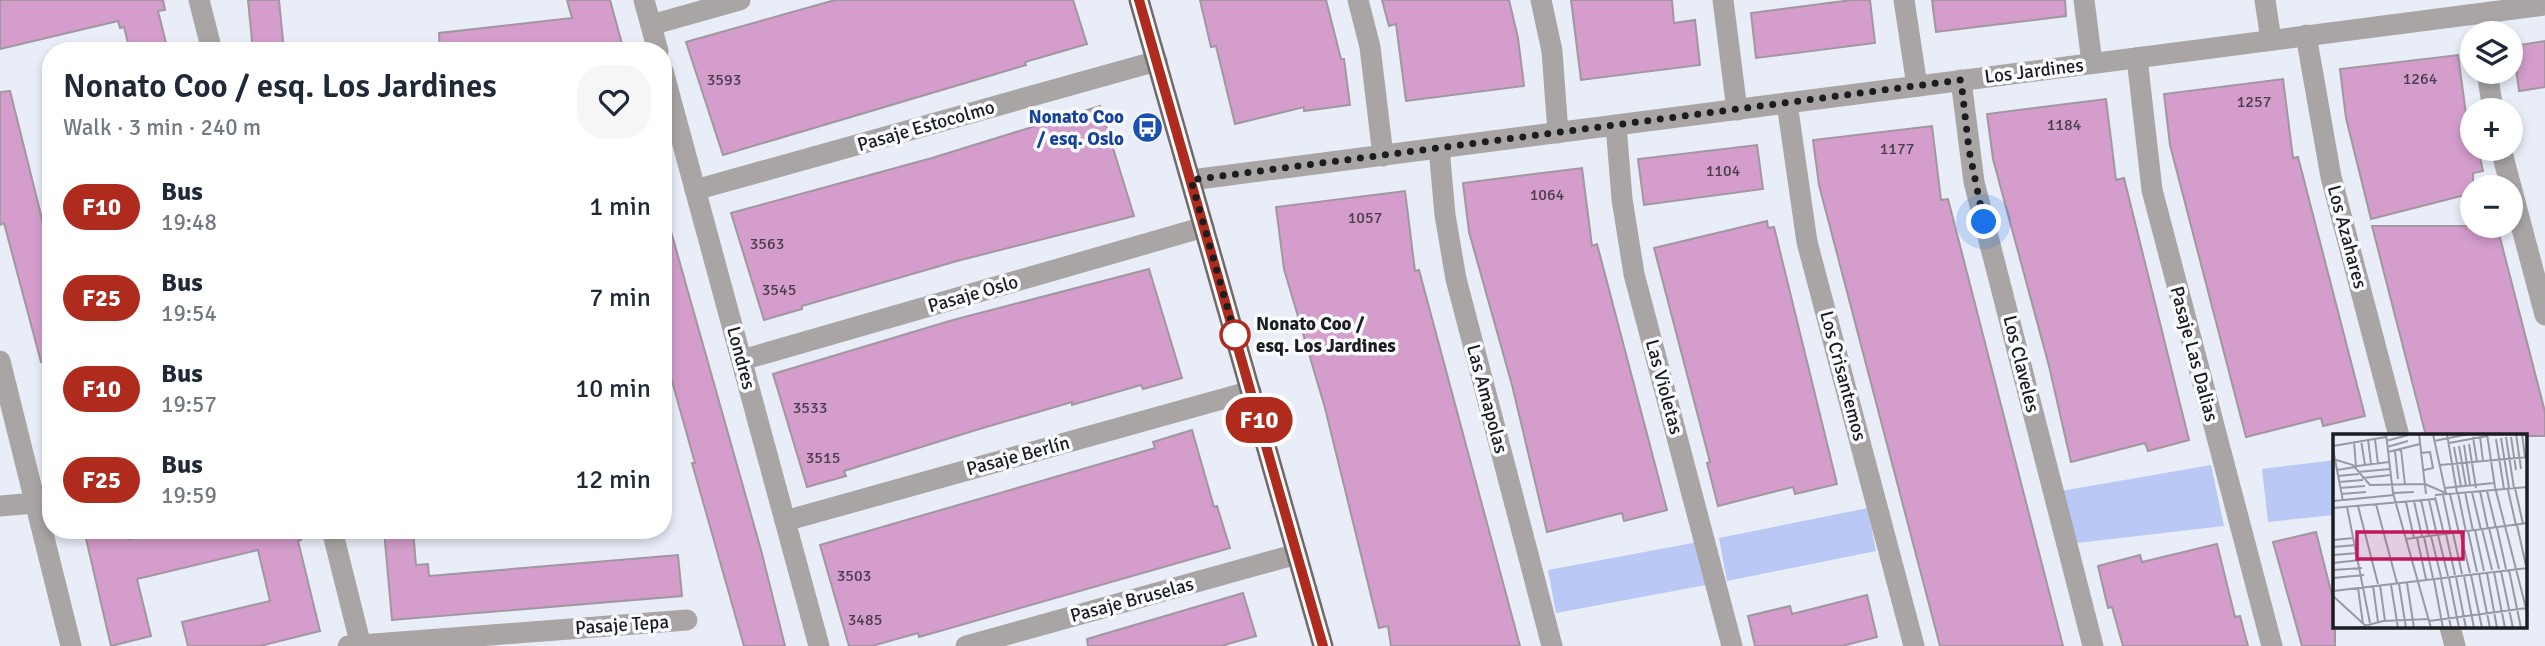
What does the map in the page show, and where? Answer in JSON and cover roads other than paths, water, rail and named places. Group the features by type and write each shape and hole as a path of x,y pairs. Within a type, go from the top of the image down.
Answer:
{"main road":[{"path":"1139,0 1323,646"}],"street":[{"path":"199,0 210,42"},
{"path":"644,0 656,42"},
{"path":"651,25 740,0"},
{"path":"1358,0 1370,47 1383,156"},
{"path":"1541,0 1552,51 1558,133"},
{"path":"1723,0 1737,110"},
{"path":"1904,0 1917,86"},
{"path":"2084,0 2092,63"},
{"path":"2265,0 2272,40"},
{"name":"Los Jardines","path":"2488,21 2545,5"},
{"name":"Los Jardines","path":"1191,180 2272,40 2443,9 2476,21"},
{"name":"Los Azahares","path":"2306,35 2328,165 2398,434"},
{"name":"Pasaje Las Dalias","path":"2137,58 2145,147 2158,216 2272,646"},
{"name":"Pasaje Estocolmo","path":"695,190 1157,61"},
{"name":"Los Claveles","path":"1961,80 1974,182 2094,646"},
{"name":"Los Crisantemos","path":"1787,103 1807,242 1914,646"},
{"name":"Londres","path":"672,104 819,646"},
{"name":"Las Violetas","path":"1616,125 1622,199 1634,274 1732,646"},
{"name":"Las Amapolas","path":"1438,148 1445,215 1456,279 1552,646"},
{"name":"Pasaje Oslo","path":"741,360 1204,227"},
{"path":"2523,232 2545,315"},
{"path":"0,361 42,531"},
{"name":"Pasaje Berlín","path":"785,521 1251,391"},
{"path":"0,506 35,503"},
{"path":"44,539 71,646"},
{"path":"334,539 356,645"},
{"name":"Pasaje Bruselas","path":"966,646 1297,554"},
{"name":"Pasaje Tepa","path":"356,645 687,620"},
{"path":"2449,628 2455,646"}],"place":[{"name":"Nonato Coo / esq. Oslo","path":"1147,128"},
{"name":"Nonato Coo / esq. Los Jardines","path":"1235,335"}]}
